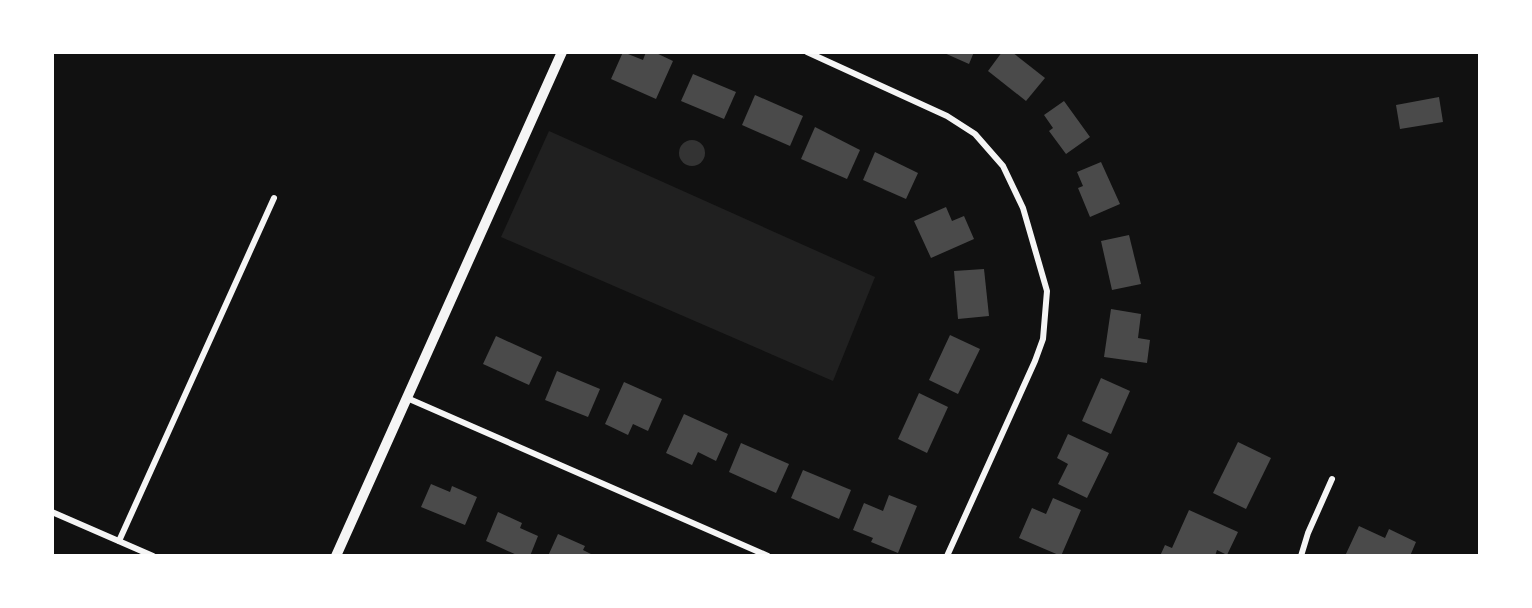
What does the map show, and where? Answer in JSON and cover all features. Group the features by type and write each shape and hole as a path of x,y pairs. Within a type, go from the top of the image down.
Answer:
{"street":[{"path":"336,555 562,52"},
{"path":"807,52 947,116 975,134 1003,166 1031,231 1047,291 1043,339 947,555"},
{"path":"119,541 274,198"},
{"path":"407,398 768,555"},
{"path":"1301,555 1308,533 1332,479"},
{"path":"52,513 153,555"}],"shaded area":[{"path":"549,131 875,277 833,381 501,237"},
{"path":"692,140 701,144 705,153 701,162 692,166 683,162 679,153 683,144"}],"building":[{"path":"623,52 643,60 646,52 654,52 673,61 656,99 611,79"},
{"path":"942,52 974,52 969,64"},
{"path":"1002,52 1012,52 1045,78 1026,101 988,71"},
{"path":"693,74 736,92 724,119 681,101"},
{"path":"755,95 803,116 790,146 742,125"},
{"path":"1439,97 1443,122 1400,129 1396,105"},
{"path":"1064,101 1090,137 1066,154 1049,131 1053,128 1044,115"},
{"path":"815,127 860,150 847,179 801,159"},
{"path":"875,152 918,173 906,199 863,180"},
{"path":"1101,162 1120,204 1090,217 1078,188 1083,186 1077,172"},
{"path":"946,207 952,221 964,216 974,239 931,258 914,221"},
{"path":"1129,235 1141,284 1112,290 1101,241"},
{"path":"984,269 989,316 958,319 954,271"},
{"path":"1111,309 1141,314 1138,338 1150,340 1147,363 1104,357"},
{"path":"950,335 980,349 958,394 929,380"},
{"path":"496,336 542,357 529,385 483,364"},
{"path":"557,371 600,389 588,417 545,400"},
{"path":"1101,378 1130,391 1111,434 1082,421"},
{"path":"624,382 662,399 648,431 633,424 628,435 605,424"},
{"path":"919,393 948,407 927,453 898,439"},
{"path":"684,414 728,434 716,461 698,452 692,465 666,453"},
{"path":"1068,434 1109,453 1087,498 1058,484 1068,464 1057,458"},
{"path":"1238,442 1271,458 1246,509 1213,493"},
{"path":"741,443 789,464 776,493 729,472"},
{"path":"803,470 851,490 839,519 791,498"},
{"path":"431,484 450,492 452,486 477,497 465,525 421,507"},
{"path":"889,495 917,506 898,553 871,542 873,538 853,530 864,503 883,511"},
{"path":"1053,498 1081,510 1061,556 1019,538 1032,508 1046,514"},
{"path":"1189,510 1238,532 1227,555 1217,550 1215,556 1160,556 1165,545 1172,548"},
{"path":"498,512 522,523 520,528 538,536 530,556 519,556 486,541"},
{"path":"1359,526 1385,538 1389,529 1416,542 1410,556 1345,556"},
{"path":"558,534 585,546 583,550 595,556 548,556"}]}
